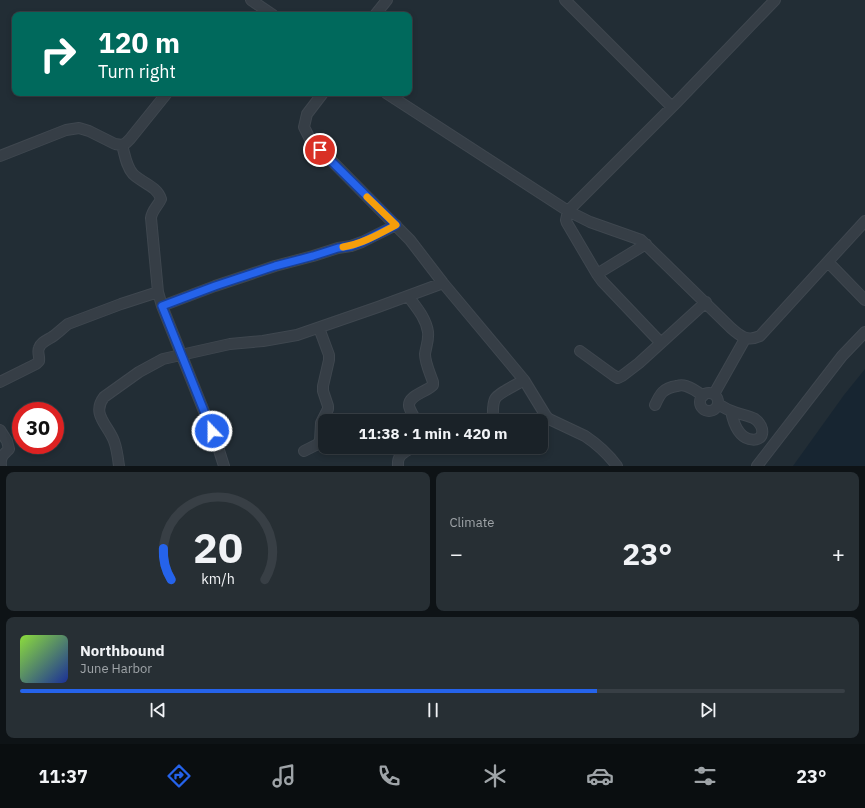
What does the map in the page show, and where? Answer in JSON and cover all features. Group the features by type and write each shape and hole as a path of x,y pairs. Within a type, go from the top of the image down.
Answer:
{"street":[{"path":"251,0 267,12"},
{"path":"377,12 387,0"},
{"path":"565,0 672,107"},
{"path":"661,343 597,274 567,223 566,220 568,211 672,107 775,0"},
{"path":"0,156 66,130 79,128 89,130 115,144 122,145 130,139 165,96"},
{"path":"321,96 307,114 304,127 310,139 410,240 443,283 524,380 546,416 549,419 585,436 608,455 617,466"},
{"path":"391,96 568,211 590,222 641,240 734,331 746,339 760,336 865,221"},
{"path":"122,145 127,163 134,174 158,192 161,199 151,218 158,292 181,355 217,444 224,466"},
{"path":"162,306 275,266 338,248 351,246 396,225"},
{"path":"597,274 646,244"},
{"path":"828,262 865,300"},
{"path":"119,466 114,440 102,420 99,406 104,397 139,372 163,359 230,344 264,341 297,335 443,283"},
{"path":"0,382 36,364 39,361 38,348 68,324 158,292"},
{"path":"408,296 421,314 428,330 425,360 433,382 433,385 430,388 411,398 409,402 413,414"},
{"path":"580,351 618,378 636,366 706,302"},
{"path":"304,451 318,444 320,440 320,423 328,410 323,386 329,354 319,328"},
{"path":"757,466 842,356 865,332"},
{"path":"714,394 746,339"},
{"path":"493,414 495,399 499,394 524,380"},
{"path":"655,405 660,394 664,390 674,386 686,386 703,396"},
{"path":"708,393 714,394 717,398 718,404 712,410 709,410 704,408 700,401 703,396 708,393"},
{"path":"718,404 731,411"},
{"path":"0,430 7,441 9,449 2,457 2,466"},
{"path":"398,466 398,459 403,454"}],"water":[{"path":"865,369 865,466 793,466 844,395"}],"slow traffic":[{"path":"343,247 362,242 396,225 367,197"}],"route":[{"path":"212,431 162,306 275,266 338,248 351,246 396,225 320,150"}]}
